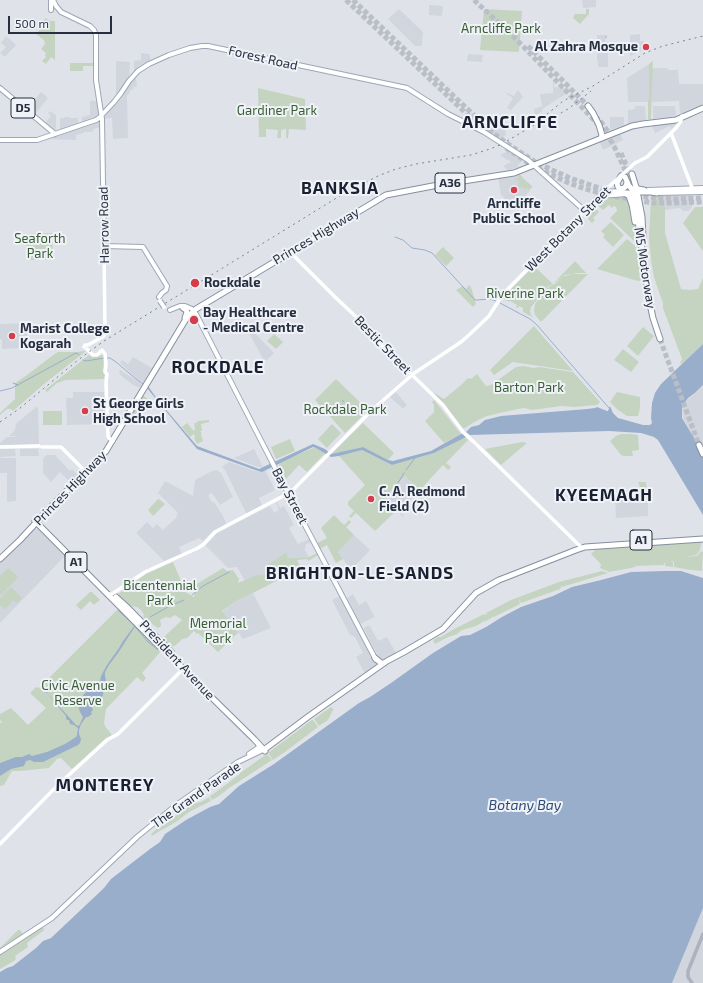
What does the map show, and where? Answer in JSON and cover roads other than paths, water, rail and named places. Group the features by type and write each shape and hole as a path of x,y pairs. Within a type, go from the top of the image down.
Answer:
{"highway":[{"path":"588,106 605,133 610,133"},
{"name":"Princes Highway","path":"0,558 31,528 103,452 112,440 185,318 192,311 380,195 436,183 509,172 636,125 680,119 703,107"},
{"name":"Princes Highway","path":"602,137 637,123 680,119 703,107"},
{"path":"599,125 602,137"},
{"name":"M5 Motorway","path":"632,174 652,314 661,339"},
{"path":"618,191 628,187 625,180"},
{"path":"625,180 634,194"},
{"path":"634,183 638,188 648,192"},
{"path":"618,191 641,195 648,192"},
{"path":"643,254 629,196 648,192 657,193"},
{"path":"183,308 187,311 185,318"},
{"name":"Princes Highway","path":"145,385 192,311"},
{"path":"702,445 703,454"},
{"name":"Princes Highway","path":"0,558 85,471"},
{"path":"31,528 43,528 44,514"},
{"name":"President Avenue","path":"36,521 110,594 127,607 156,636 184,668"},
{"name":"President Avenue","path":"43,528 265,750"},
{"name":"A1","path":"581,547 703,537"},
{"name":"The Grand Parade","path":"380,667 385,662 439,632 469,596 480,587 498,577 581,547"},
{"name":"President Avenue","path":"67,551 75,559"},
{"path":"115,609 119,607 122,608"},
{"name":"The Grand Parade","path":"265,750 309,716 404,652"},
{"path":"376,658 381,663 385,662"},
{"name":"President Avenue","path":"254,739 258,741 265,750"}],"main road":[{"path":"51,0 51,10"},
{"name":"Harrow Road","path":"51,0 54,7 60,13 90,26 95,33 96,80 102,115 105,335 87,347 91,354 96,354"},
{"name":"Forest Road","path":"0,140 34,141 96,120 116,99 130,80 149,64 191,47 208,46 407,88 448,114 484,132 527,159"},
{"name":"D5","path":"0,88 55,134"},
{"path":"676,128 689,115"},
{"name":"West Botany Street","path":"110,594 145,572 198,548 215,532 295,488 369,412 412,375 461,342 489,316 503,294 603,192 625,180 637,162 647,157 676,128 680,119"},
{"path":"671,133 694,190"},
{"path":"527,159 533,160 534,164 540,170 585,211"},
{"path":"527,159 529,163 534,164"},
{"path":"657,193 703,188"},
{"path":"609,190 618,191"},
{"path":"648,192 694,190 703,192"},
{"path":"600,196 634,194"},
{"path":"580,206 586,208 589,207"},
{"path":"104,246 144,247 166,284 160,299 164,307 167,310 183,308 192,311"},
{"name":"Bestic Street","path":"289,251 369,328 370,334 443,405 464,433 581,547"},
{"path":"170,310 187,306 192,311"},
{"name":"Bay Street","path":"192,311 200,323 380,667"},
{"path":"96,354 102,350 105,357 107,371 108,436 112,440"},
{"path":"96,354 103,354 105,357"},
{"path":"0,447 61,447 85,471"},
{"path":"0,844 54,789 100,746 118,734 184,668"},
{"path":"242,760 258,748 259,745"},
{"name":"The Grand Parade","path":"0,953 52,918 137,837 168,811 242,760 265,750"},
{"name":"The Grand Parade","path":"0,953 50,921 140,836 172,810 241,763 265,750"}],"water":[{"path":"703,344 703,385 688,398 682,407 682,418 699,446 703,456 703,515 658,440 654,437 641,433 609,431 470,435 466,432 471,427 479,425 485,420 501,416 597,407 608,411 610,406 613,413 618,418 643,425 650,425 652,423 652,403 655,393 661,384"},
{"path":"148,386 157,399 197,446 259,469 313,444 325,449 331,454 363,447 388,460 393,461 431,451 461,434 466,437 434,453 392,465 362,450 331,457 313,447 262,472 197,449 147,388"},
{"name":"Botany Bay","path":"681,571 703,578 703,908 672,983 0,983 0,972 13,966 43,941 51,938 104,888 111,879 160,842 165,834 186,820 210,807 219,804 239,786 274,764 359,703 391,683 433,653 461,636 470,635 521,607 553,596 572,587 631,572"},
{"path":"135,625 105,672 106,685 104,687 103,695 99,702 95,703 92,708 92,714 86,717 81,724 79,730 81,739 80,743 43,762 34,762 30,760 26,761 24,766 11,769 0,776 0,763 16,757 22,757 29,754 32,756 47,752 76,737 78,728 70,724 69,720 67,720 66,716 47,693 76,725 79,726 83,717 78,706 81,698 100,681 107,665"}],"waterway":[{"path":"395,237 403,240 412,248 425,250 432,253 475,300 490,299 496,301"},
{"path":"500,303 530,319 537,325 609,408"},
{"path":"0,391 12,388 76,353 79,355"},
{"path":"83,360 86,361 104,358"},
{"path":"107,358 110,358 116,362 143,384"},
{"path":"13,383 18,385"},
{"path":"406,470 415,458"},
{"path":"398,483 404,473"},
{"path":"192,595 203,586 229,572"},
{"path":"150,617 184,600"},
{"path":"119,611 133,624 147,641 158,650"},
{"path":"42,687 47,693"}],"tunnel":[{"path":"346,0 487,133"},
{"path":"353,0 494,134 537,163 570,178 608,191"},
{"path":"474,0 517,40 595,121 614,146 629,181"},
{"path":"528,46 588,106"},
{"path":"595,116 612,137"},
{"path":"506,148 528,163 545,172 571,184 589,190 617,197 654,203 703,202"},
{"path":"621,153 629,172"},
{"path":"636,196 674,199 703,198"},
{"path":"660,339 699,445"}],"railway":[{"path":"507,141 534,125 563,101 593,86 645,53 663,46 703,36"},
{"path":"540,125 568,109 591,91"},
{"path":"0,422 19,409 78,360 104,341 343,194 378,176 396,169 416,164 471,155 500,145"}],"place":[{"name":"Al Zahra Mosque","path":"646,47"},
{"name":"Arncliffe Public School","path":"514,190"},
{"name":"Rockdale","path":"195,283"},
{"name":"Bay Healthcare - Medical Centre","path":"194,320"},
{"name":"Marist College Kogarah","path":"12,336"},
{"name":"St George Girls High School","path":"85,411"},
{"name":"C. A. Redmond Field (2)","path":"371,499"}],"district":[{"name":"ARNCLIFFE","path":"510,122"},
{"name":"BANKSIA","path":"340,188"},
{"name":"ROCKDALE","path":"218,367"},
{"name":"KYEEMAGH","path":"604,495"},
{"name":"BRIGHTON-LE-SANDS","path":"360,573"},
{"name":"MONTEREY","path":"105,785"}],"park label":[{"name":"Arncliffe Park","path":"501,29"},
{"name":"Gardiner Park","path":"277,111"},
{"name":"Seaforth Park","path":"40,246"},
{"name":"Riverine Park","path":"525,294"},
{"name":"Barton Park","path":"529,388"},
{"name":"Rockdale Park","path":"345,410"},
{"name":"Bicentennial Park","path":"160,594"},
{"name":"Memorial Park","path":"218,632"},
{"name":"Civic Avenue Reserve","path":"78,694"}]}
